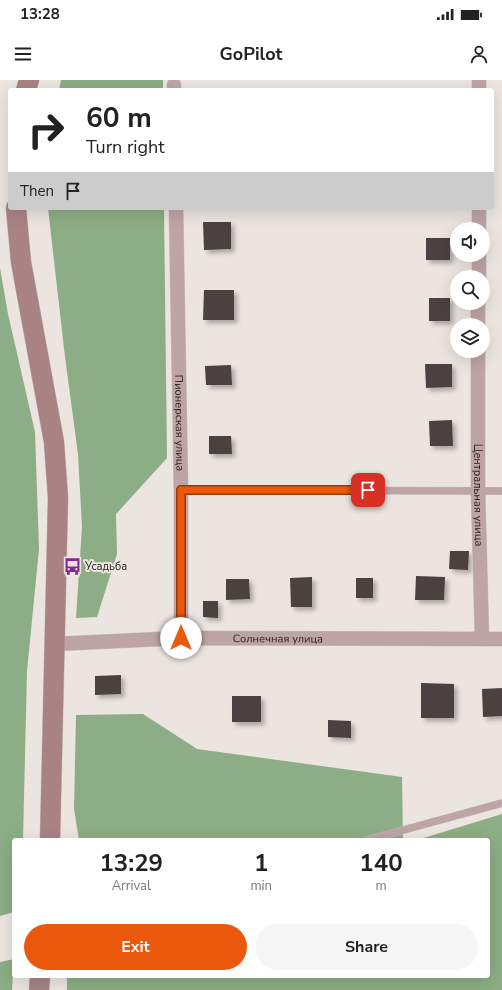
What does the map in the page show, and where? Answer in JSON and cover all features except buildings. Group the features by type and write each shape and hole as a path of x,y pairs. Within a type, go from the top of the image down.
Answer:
{"main road":[{"path":"16,210 21,262 54,442 58,498 50,838"},
{"path":"39,990 40,978"}],"street":[{"name":"Пионерская улица","path":"176,210 181,490 181,638"},
{"path":"479,210 479,222"},
{"name":"Центральная улица","path":"478,358 478,490 482,639"},
{"name":"Солнечная улица","path":"55,644 181,638 502,639"}],"lane":[{"path":"181,490 502,490"},
{"path":"374,838 502,803"}],"green space":[{"path":"61,80 163,80 163,88 59,88"},
{"path":"48,210 164,210 167,458 116,514 117,554 97,617 76,618 82,527 78,454"},
{"path":"0,268 8,314 35,432 39,549 27,671 23,838 12,838 12,913 0,916"},
{"path":"143,714 197,749 402,777 403,838 79,838 74,809 76,715"},
{"path":"502,814 502,990 67,990 67,978 490,978 490,838 424,838"},
{"path":"12,959 12,990 0,990 0,962"}],"place":[{"name":"Усадьба","path":"72,566"}],"route":[{"path":"181,638 181,490 368,490"}]}
